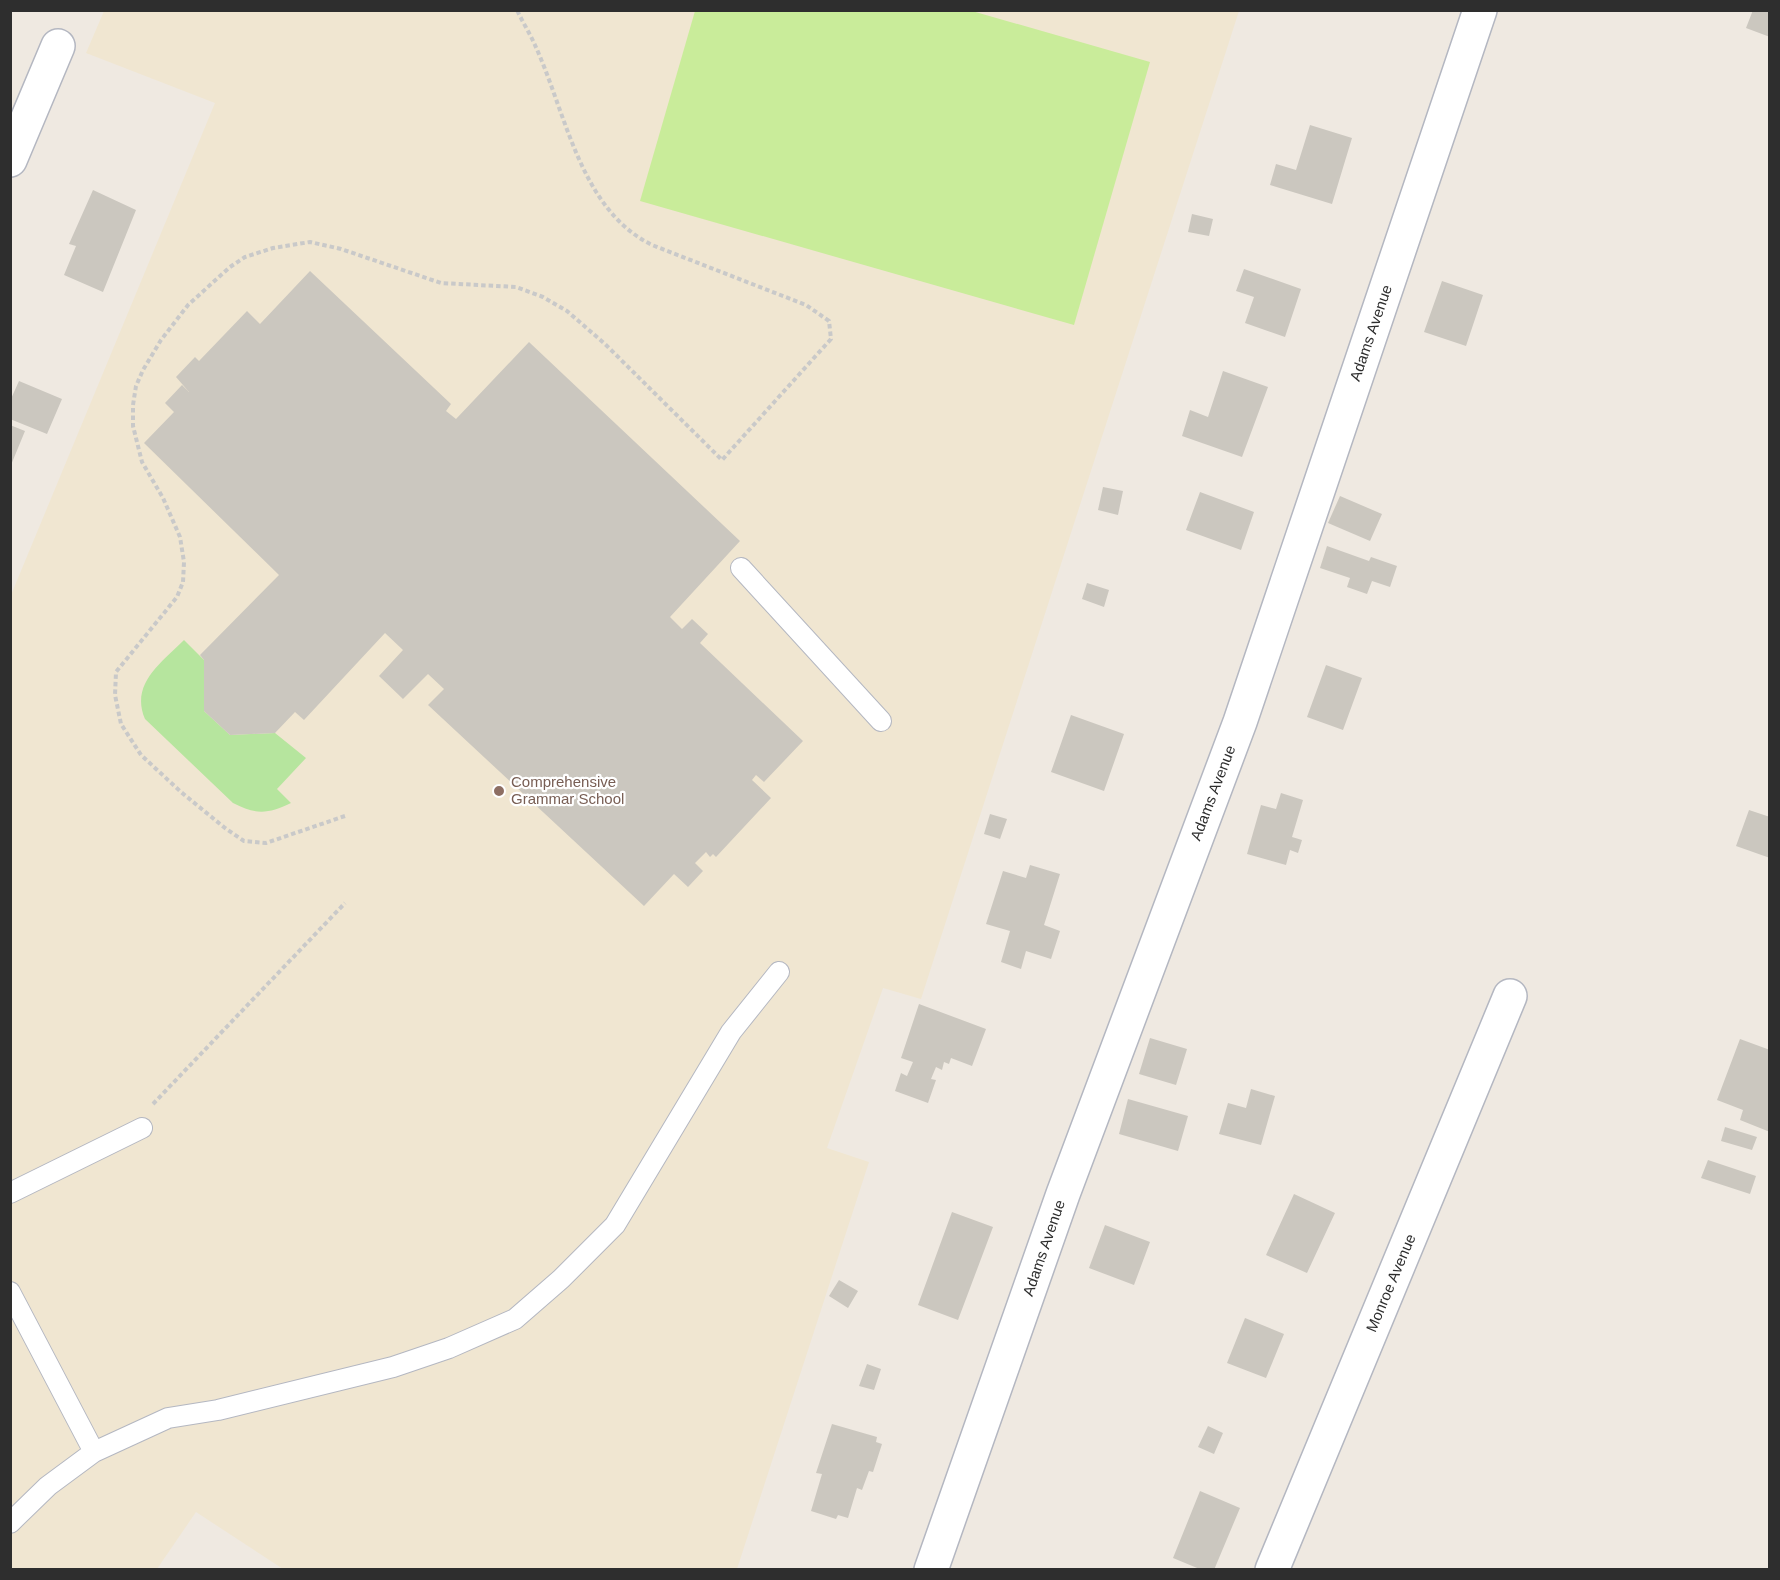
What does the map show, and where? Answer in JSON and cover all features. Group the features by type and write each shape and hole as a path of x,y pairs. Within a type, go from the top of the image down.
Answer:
{"street":[{"name":"Adams Avenue","path":"931,1569 1062,1194 1240,722 1480,10"},
{"path":"10,160 58,46"},
{"name":"Monroe Avenue","path":"1272,1569 1510,996"}],"lane":[{"path":"741,568 881,721"},
{"path":"10,1523 48,1486 94,1452 168,1418 218,1410 393,1367 449,1348 515,1318 561,1279 615,1225 731,1032 779,972"},
{"path":"10,1193 142,1128"},
{"path":"10,1292 94,1452"}],"path":[{"path":"345,816 266,843 244,841 181,792 141,755 121,724 115,694 116,672 177,597 183,582 184,562 180,537 163,498 142,462 134,426 133,405 136,386 161,340 188,306 208,286 246,257 273,248 310,242 340,249 441,283 516,287 543,297 567,311 605,344 722,460 831,339 829,321 806,305 652,245 636,237 606,206 577,156 535,43 517,10"},
{"path":"153,1104 345,903"}],"shaded area":[{"name":"Comprehensive Grammar School","path":"104,11 1239,11 921,999 883,988 827,1148 869,1162 737,1569 283,1569 196,1512 157,1569 11,1570 11,595 215,103 86,53"}],"green space":[{"path":"695,11 972,11 1150,62 1074,325 640,201"},
{"path":"184,640 204,660 204,711 230,735 275,733 306,758 277,789 291,803 262,812 249,810 233,803 145,719 141,706 145,685 150,675"}],"building":[{"path":"1753,10 1770,10 1770,37 1746,28"},
{"path":"1310,125 1352,138 1332,204 1270,185 1276,164 1296,170"},
{"path":"93,190 136,210 103,292 64,275 76,246 69,244"},
{"path":"1192,214 1213,219 1209,236 1188,232"},
{"path":"1244,269 1301,289 1285,337 1245,323 1254,297 1236,291"},
{"name":"Comprehensive Grammar School","path":"310,271 451,404 446,411 456,419 529,342 740,541 670,617 682,629 692,619 708,634 700,643 803,741 764,782 756,775 752,780 771,798 716,857 713,854 710,857 706,852 695,863 703,871 688,887 674,874 644,906 428,705 444,689 428,674 403,699 379,676 403,650 385,633 304,720 295,712 275,733 230,735 204,711 204,660 200,655 279,575 144,443 174,412 165,403 182,385 189,392 176,377 195,357 199,361 247,311 260,324"},
{"path":"1442,281 1483,295 1466,346 1424,332"},
{"path":"1223,371 1268,387 1242,457 1182,436 1190,410 1208,417"},
{"path":"19,381 62,399 47,434 10,419 10,401"},
{"path":"10,425 25,431 11,465 10,465"},
{"path":"1103,487 1123,491 1118,515 1098,510"},
{"path":"1200,492 1254,512 1241,550 1186,530"},
{"path":"1340,496 1382,514 1370,541 1328,523"},
{"path":"1327,546 1369,561 1371,557 1397,566 1390,587 1372,581 1367,594 1347,587 1350,578 1320,568"},
{"path":"1087,583 1109,590 1104,607 1082,599"},
{"path":"1326,665 1362,678 1343,730 1307,717"},
{"path":"1071,715 1124,734 1104,791 1051,772"},
{"path":"1281,793 1303,800 1292,837 1302,840 1298,853 1290,850 1286,865 1247,854 1261,805 1276,809"},
{"path":"1749,810 1770,817 1770,858 1736,846"},
{"path":"990,814 1007,819 1000,839 984,834"},
{"path":"1030,865 1060,874 1044,925 1060,931 1051,959 1026,951 1021,969 1001,962 1010,931 986,924 1003,871 1026,878"},
{"path":"919,1004 986,1029 972,1066 951,1058 949,1064 944,1062 942,1070 936,1067 931,1079 936,1080 928,1103 895,1091 901,1073 907,1076 913,1062 901,1058"},
{"path":"1150,1038 1187,1049 1176,1085 1139,1074"},
{"path":"1740,1039 1770,1050 1770,1132 1740,1120 1743,1110 1717,1100"},
{"path":"1251,1089 1275,1096 1261,1145 1219,1134 1228,1103 1246,1108"},
{"path":"1128,1099 1188,1116 1178,1151 1119,1134"},
{"path":"1725,1127 1757,1137 1752,1150 1721,1141"},
{"path":"1708,1160 1756,1176 1750,1194 1701,1178"},
{"path":"1294,1194 1335,1213 1307,1273 1266,1255"},
{"path":"952,1212 993,1227 958,1320 918,1305"},
{"path":"1105,1225 1150,1242 1134,1285 1089,1268"},
{"path":"839,1280 858,1291 848,1308 829,1296"},
{"path":"1245,1318 1284,1334 1266,1378 1227,1363"},
{"path":"867,1364 881,1369 874,1390 859,1386"},
{"path":"832,1424 877,1437 876,1442 882,1444 873,1472 869,1471 862,1490 857,1488 848,1518 838,1515 836,1519 811,1511 822,1474 816,1473"},
{"path":"1208,1426 1223,1433 1214,1454 1198,1447"},
{"path":"1200,1491 1240,1508 1214,1570 1202,1570 1173,1558"}],"place":[{"name":"Comprehensive Grammar School","path":"499,791"}]}
